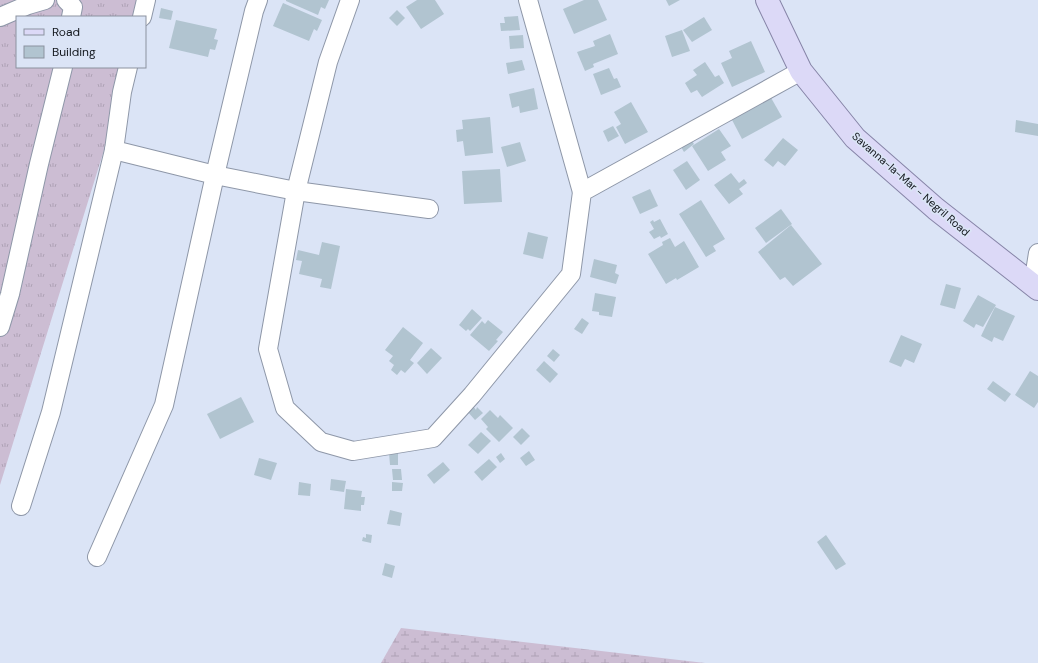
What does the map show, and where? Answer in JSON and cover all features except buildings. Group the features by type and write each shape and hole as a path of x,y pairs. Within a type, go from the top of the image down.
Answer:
{"main road":[{"name":"Savanna-la-Mar - Negril Road","path":"767,0 801,71 855,138 936,209 1036,287"}],"street":[{"path":"0,17 28,5 45,0"},
{"path":"66,0 73,7 71,16"},
{"path":"142,16 146,0"},
{"path":"97,557 164,405 215,175 254,11 258,0"},
{"path":"350,0 328,62 296,191 268,349 285,408 321,442 353,450 433,438 472,395 571,274 582,192 528,0"},
{"path":"0,327 10,294 39,164 63,68"},
{"path":"21,506 51,412 114,150 122,92 128,68"},
{"path":"582,192 801,71"},
{"path":"114,150 215,175 296,191 429,209"},
{"path":"1036,287 1038,253"}],"green space":[{"path":"0,0 145,0 141,16 16,16 16,68 128,68 122,92 0,485"},
{"path":"401,628 705,663 381,663"}]}
